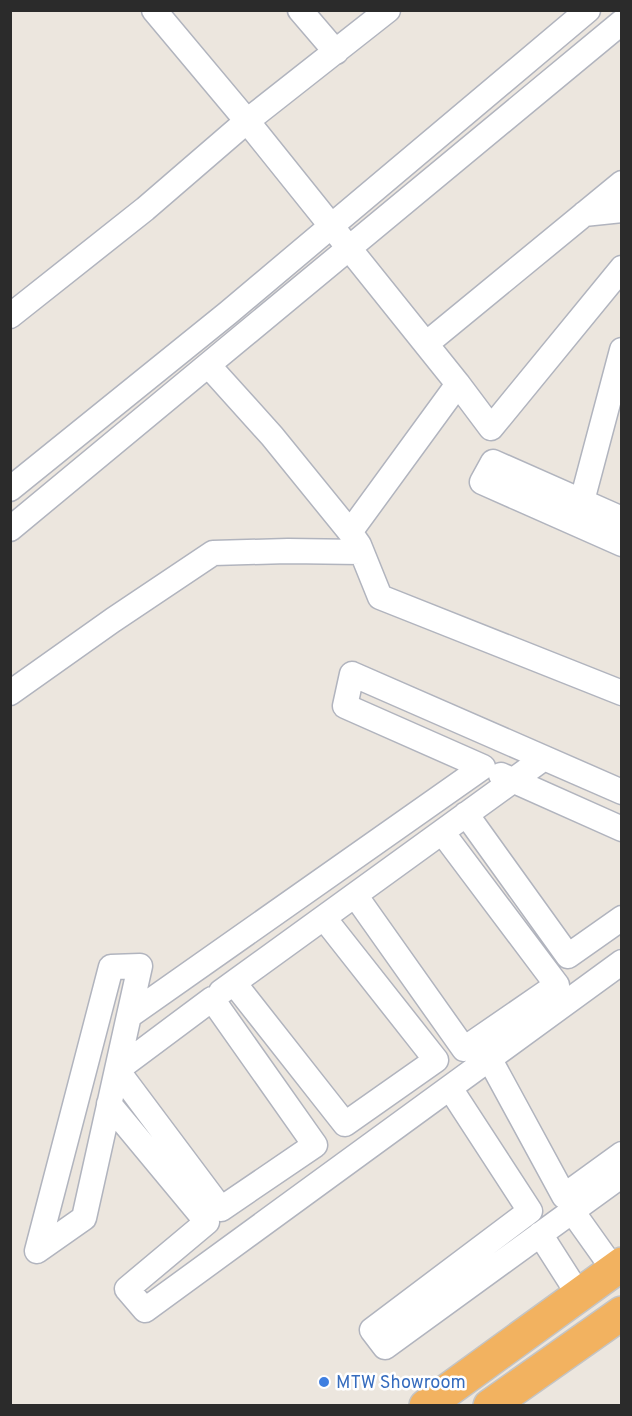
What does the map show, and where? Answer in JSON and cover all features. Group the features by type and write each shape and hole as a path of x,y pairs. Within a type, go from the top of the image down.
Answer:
{"highway":[{"path":"426,1406 618,1267"},
{"path":"490,1406 621,1313"}],"street":[{"path":"154,10 247,121 491,428 621,268"},
{"path":"300,10 336,52"},
{"path":"10,316 145,209 247,121 388,10"},
{"path":"10,489 228,313 588,10"},
{"path":"10,530 621,22"},
{"path":"426,344 621,183"},
{"path":"584,214 621,210"},
{"path":"575,524 621,350"},
{"path":"208,365 272,436 356,542 380,597 621,693"},
{"path":"10,693 213,553 288,551 356,542 458,384"},
{"path":"621,519 582,501 488,472 575,524 621,544"},
{"path":"621,792 352,674 345,706 621,829"},
{"path":"117,1070 544,758"},
{"path":"129,1016 483,767"},
{"path":"466,814 568,956 621,918"},
{"path":"355,895 464,1049 556,985 442,832"},
{"path":"234,983 345,1124 436,1060 324,918"},
{"path":"109,1104 207,1222 127,1289 145,1310 621,962"},
{"path":"140,966 129,1016 84,1218 37,1251 111,967 140,966"},
{"path":"117,1070 221,1209 315,1145 212,999"},
{"path":"489,1058 564,1196 621,1154"},
{"path":"450,1088 530,1211 372,1330 385,1347 621,1175"},
{"path":"572,1211 618,1267"},
{"path":"540,1234 579,1295"}],"place":[{"name":"MTW Showroom","path":"324,1382"}]}
